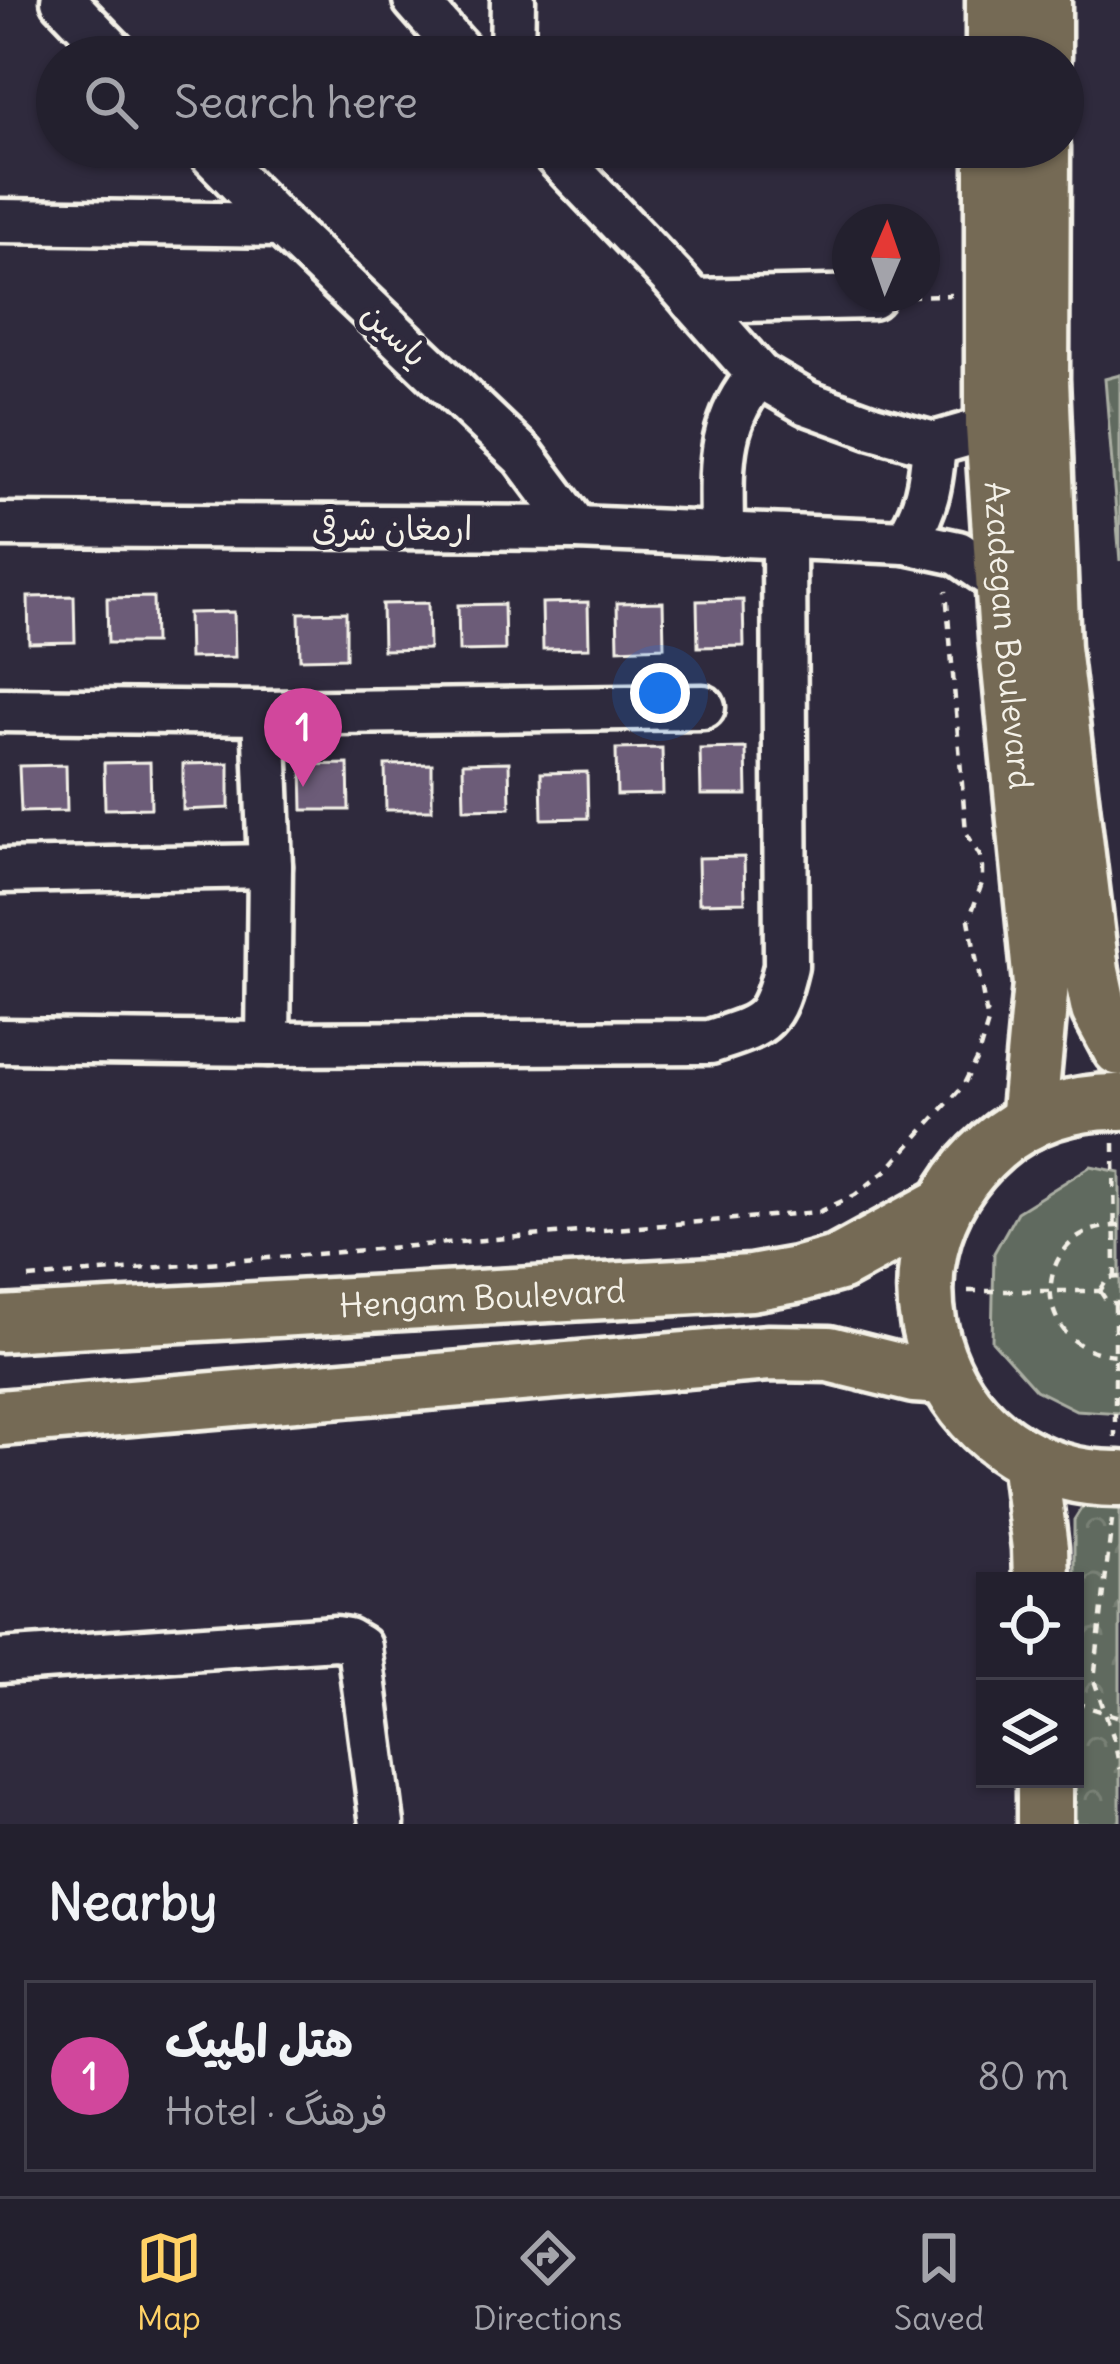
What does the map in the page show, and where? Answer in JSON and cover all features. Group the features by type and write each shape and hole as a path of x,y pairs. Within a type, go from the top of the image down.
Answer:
{"main road":[{"path":"994,0 994,36"},
{"path":"1043,0 1043,36"},
{"name":"Azadegan Boulevard","path":"993,168 993,427 1041,984 1028,1122"},
{"name":"Azadegan Boulevard","path":"1042,168 1041,379 1052,648 1090,971 1099,1009 1120,1048"},
{"path":"1114,1134 1084,1104 1055,1110 1002,1138 960,1180 945,1205 933,1232 924,1291 927,1320 945,1377 980,1424 1003,1444 1071,1474 1115,1453"},
{"name":"Hengam Boulevard","path":"12,1301 399,1301 751,1283 839,1263 945,1205"},
{"path":"399,1301 407,1383"},
{"path":"0,1418 769,1353 829,1354 914,1375 945,1377"},
{"path":"1029,1459 1041,1572"},
{"path":"1045,1788 1046,1824"}],"street":[{"path":"63,0 98,36"},
{"path":"415,0 447,36"},
{"path":"512,36 513,0"},
{"name":"یاسین","path":"225,168 523,456 577,528"},
{"path":"568,168 759,374 807,404 934,444 993,427"},
{"path":"0,221 280,225"},
{"path":"693,301 832,298"},
{"path":"722,535 722,450 742,393 759,374"},
{"path":"934,444 930,490 921,518 924,546 958,553 1003,584"},
{"name":"ارمغان شرقی","path":"0,524 577,528 924,546"},
{"path":"0,1041 710,1042 760,1025 778,999 785,966 784,538"},
{"path":"0,710 264,713 703,707"},
{"path":"264,713 270,866 268,1044"},
{"path":"0,871 270,866"},
{"path":"0,1661 347,1640 359,1647 382,1824"}],"path":[{"path":"940,295 993,294"},
{"path":"12,1301 819,1212 855,1195 888,1169 963,1086 988,1023 970,920 982,868 966,832 924,546"},
{"path":"1100,1291 1108,1278 1117,1277 1114,1134"},
{"path":"1117,1226 1098,1228 1068,1244 1058,1258 1049,1291 1052,1307 1069,1336 1082,1347 1117,1355"},
{"path":"969,1278 970,1304"},
{"path":"968,1291 1100,1291"},
{"path":"1100,1291 1108,1303 1117,1304 1117,1355 1115,1453 1094,1680 1120,1769"},
{"path":"1084,1706 1120,1717"}],"green space":[{"path":"1120,375 1120,561 1105,379"},
{"path":"1091,1166 1120,1172 1120,1413 1076,1410 1036,1390 992,1341 994,1253 1017,1212"},
{"path":"1089,1496 1120,1496 1120,1824 1074,1824 1074,1788 1084,1788 1084,1572 1074,1572 1074,1520"}],"building":[{"path":"74,596 75,642 29,643 28,597"},
{"path":"153,597 154,643 108,643 107,598"},
{"path":"743,600 744,646 698,647 697,601"},
{"path":"588,602 589,648 543,649 542,603"},
{"path":"663,602 664,647 618,649 617,603"},
{"path":"428,603 429,649 383,650 382,604"},
{"path":"504,604 505,650 459,651 458,605"},
{"path":"234,612 235,657 189,658 188,613"},
{"path":"346,612 346,658 300,659 299,613"},
{"path":"662,748 663,794 617,795 616,749"},
{"path":"746,748 747,795 701,795 700,749"},
{"path":"150,762 151,808 105,809 104,763"},
{"path":"509,762 510,808 464,809 463,763"},
{"path":"229,763 229,808 183,810 183,764"},
{"path":"348,764 349,810 303,810 302,765"},
{"path":"432,764 432,810 386,810 385,765"},
{"path":"66,765 67,811 21,812 19,766"},
{"path":"587,772 588,818 542,819 541,773"},
{"path":"744,857 745,902 699,903 698,858"}],"place":[{"name":"هتل المپیک","path":"303,787"}]}
